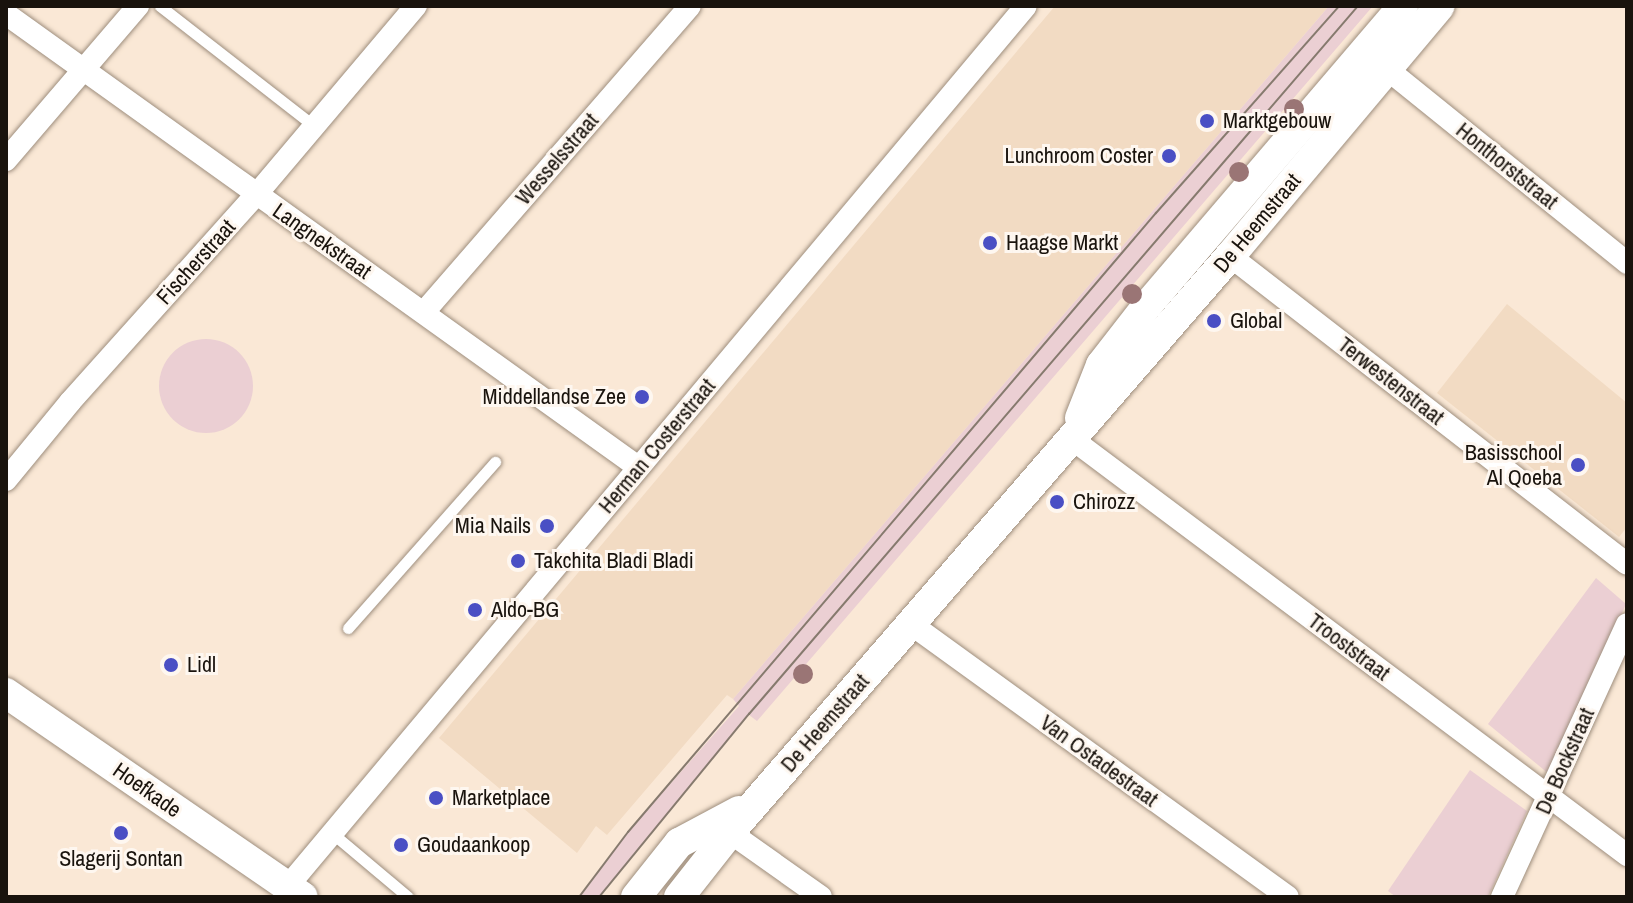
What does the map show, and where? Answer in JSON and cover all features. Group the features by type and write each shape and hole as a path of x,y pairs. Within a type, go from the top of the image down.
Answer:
{"street":[{"path":"6,160 138,6"},
{"name":"Fischerstraat","path":"6,480 70,402 256,195 416,6"},
{"name":"Wesselsstraat","path":"424,312 690,6"},
{"name":"Herman Costerstraat","path":"295,892 332,833 1026,6"},
{"name":"De Heemstraat","path":"1072,439 1101,365 1146,307 1403,6"},
{"name":"De Heemstraat","path":"679,897 724,828 767,790 1230,256 1440,6"},
{"name":"Langnekstraat","path":"6,14 638,467"},
{"name":"Honthorststraat","path":"1387,69 1627,263"},
{"name":"Terwestenstraat","path":"1230,256 1627,564"},
{"name":"Trooststraat","path":"1072,439 1548,799 1627,855"},
{"name":"Van Ostadestraat","path":"911,624 1288,897"},
{"name":"De Bockstraat","path":"1502,897 1627,624"},
{"name":"Hoefkade","path":"6,693 295,892"},
{"path":"724,828 821,897"},
{"name":"De Heemstraat","path":"636,897 679,843 724,828"}],"lane":[{"path":"160,6 313,125"},
{"path":"348,628 495,462"},
{"path":"332,833 408,897"}],"shaded area":[{"name":"Haagse Markt","path":"1055,6 1329,6 733,699 727,695 607,835 596,826 577,853 439,738"},
{"path":"1329,6 1373,6 757,721 749,715 599,897 580,897 628,832 739,706 733,699"},
{"name":"Basisschool Al Qoeba","path":"1507,304 1627,403 1627,527 1619,537 1437,393"},
{"path":"206,339 224,343 239,353 249,368 253,386 249,404 239,419 224,429 206,433 188,429 173,419 163,404 159,386 163,368 173,353 188,343"},
{"path":"1596,578 1626,604 1549,774 1488,724"},
{"path":"1470,770 1527,811 1488,897 1396,897 1388,891"}],"tram line":[{"path":"579,897 628,832 1156,213 1339,6"},
{"path":"599,897 749,714 1358,6"}],"place":[{"name":"Marktgebouw","path":"1207,121"},
{"name":"Lunchroom Coster","path":"1169,156"},
{"name":"Haagse Markt","path":"990,243"},
{"name":"Global","path":"1214,321"},
{"name":"Middellandse Zee","path":"642,397"},
{"name":"Basisschool Al Qoeba","path":"1578,465"},
{"name":"Chirozz","path":"1057,502"},
{"name":"Mia Nails","path":"547,526"},
{"name":"Takchita Bladi Bladi","path":"518,561"},
{"name":"Aldo-BG","path":"475,610"},
{"name":"Lidl","path":"171,665"},
{"name":"Marketplace","path":"436,798"},
{"name":"Slagerij Sontan","path":"121,833"},
{"name":"Goudaankoop","path":"401,845"}]}
